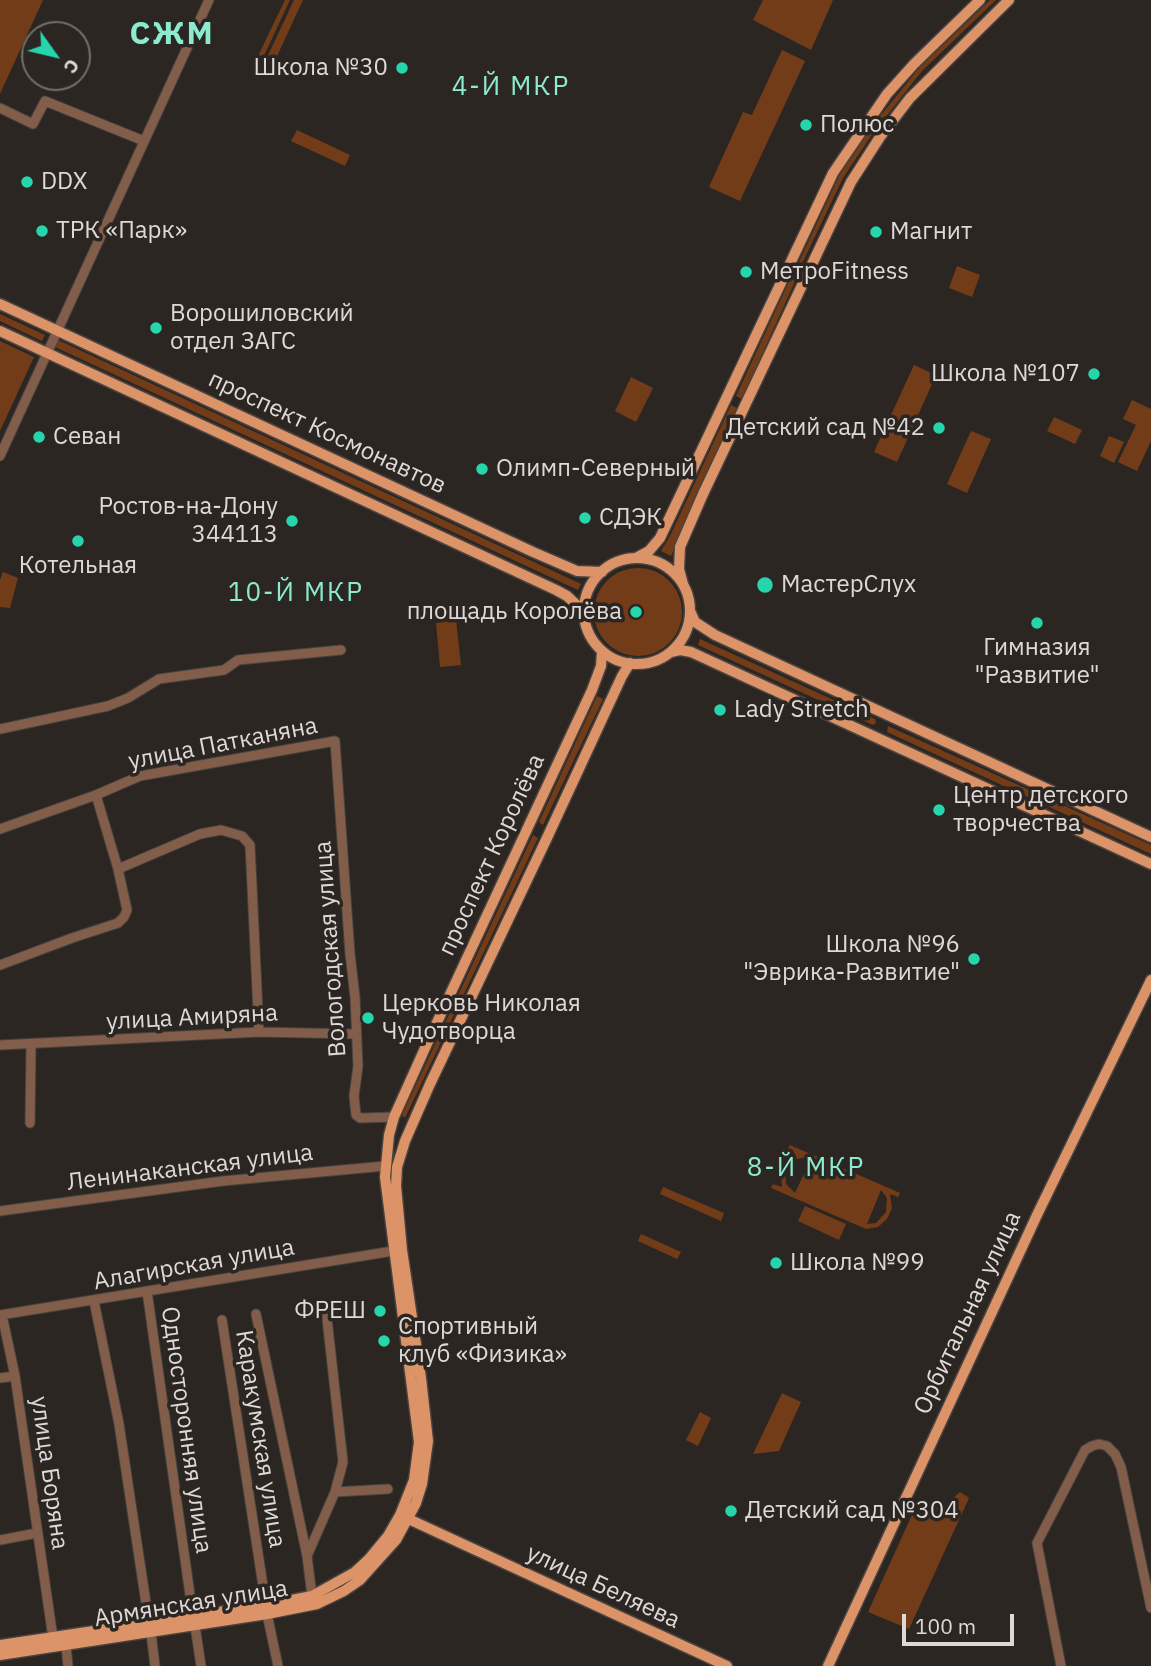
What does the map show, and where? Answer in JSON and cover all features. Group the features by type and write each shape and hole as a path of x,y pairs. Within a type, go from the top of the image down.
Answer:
{"main road":[{"path":"636,558 649,551 660,538 833,173 863,127 914,64 980,0"},
{"path":"671,652 687,630 691,613 690,601 679,569 680,547 851,182 880,137 929,77 1009,0"},
{"path":"784,274 791,269 796,270 802,275 803,282"},
{"name":"проспект Космонавтов","path":"0,304 533,552 578,571 602,572"},
{"name":"проспект Космонавтов","path":"0,331 556,590 584,611"},
{"path":"728,392 730,398 739,405 747,401"},
{"path":"683,584 670,569 659,563 636,558 627,559 602,572 589,591 584,611 587,628 602,650 616,660 649,663 671,652 691,652 1151,864"},
{"path":"691,613 695,622 715,635 1151,837"},
{"name":"проспект Королёва","path":"373,1562 396,1540 414,1480 419,1442 393,1251 385,1166 394,1117 592,690 601,666 602,650"},
{"name":"проспект Королёва","path":"404,1517 422,1484 428,1441 396,1186 397,1167 412,1122 630,663"},
{"path":"876,736 886,714"},
{"path":"527,832 536,830 542,833 546,841"},
{"name":"Орбитальная улица","path":"828,1666 1037,1214 1151,980"},
{"path":"394,1117 403,1123 412,1122"},
{"name":"улица Беляева","path":"404,1517 727,1666"},
{"name":"Армянская улица","path":"267,1610 312,1596 373,1562"},
{"name":"Армянская улица","path":"0,1655 66,1646 150,1628 317,1604 344,1591 373,1562"},
{"name":"Армянская улица","path":"0,1646 150,1628"}],"street":[{"path":"0,456 209,0"},
{"path":"0,108 33,124 44,101 144,141"},
{"path":"0,729 108,706 128,698 159,679 224,670 238,660 341,650"},
{"name":"улица Патканяна","path":"0,829 96,795 140,776 335,741"},
{"name":"Вологодская улица","path":"335,741 355,997 358,1066 354,1096 356,1115 359,1118 394,1117"},
{"path":"0,965 121,921 127,910 96,795"},
{"path":"118,869 200,834 221,830 242,836 250,845 259,1032"},
{"name":"улица Амиряна","path":"0,1045 259,1032 356,1034"},
{"path":"30,1045 30,1123"},
{"name":"Ленинаканская улица","path":"0,1211 223,1181 385,1166"},
{"name":"Алагирская улица","path":"1,1315 393,1251"},
{"name":"Односторонняя улица","path":"147,1291 201,1666"},
{"path":"93,1301 119,1424 155,1666"},
{"path":"307,1556 335,1492 343,1462 326,1310"},
{"path":"256,1314 307,1556 312,1596"},
{"name":"улица Боряна","path":"1,1315 15,1376 53,1638"},
{"name":"Каракумская улица","path":"222,1320 278,1666"},
{"path":"0,1378 15,1376"},
{"path":"1061,1666 1037,1543 1085,1450 1092,1446 1107,1446 1115,1454 1121,1467 1151,1608"},
{"path":"335,1492 388,1489"},
{"path":"0,1540 37,1533"},
{"path":"66,1646 68,1666"}],"shaded area":[{"path":"0,0 43,0 33,21 21,21 21,48 0,94"},
{"path":"285,0 290,0 261,62 256,60"},
{"path":"294,0 303,0 272,67 264,64"},
{"path":"763,0 833,0 811,50 753,20"},
{"path":"990,0 996,0 922,71 873,133 843,178 801,266 798,264 839,176 869,130 919,68"},
{"path":"782,50 805,61 740,201 709,187 743,112 752,115"},
{"path":"297,130 350,155 345,166 291,141"},
{"path":"957,266 980,275 972,297 949,288"},
{"path":"792,275 797,277 742,399 736,396"},
{"path":"0,314 45,335 42,341 0,321"},
{"path":"58,340 581,584 578,590 55,347"},
{"path":"0,341 34,357 0,431"},
{"path":"914,365 936,375 897,462 874,452"},
{"path":"631,377 653,388 636,422 615,411"},
{"path":"1132,400 1151,409 1151,441 1137,471 1118,462 1136,425 1123,419"},
{"path":"731,405 737,408 671,556 661,551"},
{"path":"1054,417 1082,430 1075,444 1047,431"},
{"path":"971,431 991,439 967,493 947,484"},
{"path":"1109,436 1124,442 1114,463 1100,456"},
{"path":"638,568 655,572 669,581 678,595 682,612 678,629 669,643 655,652 638,656 621,652 607,643 598,629 594,612 598,595 607,581 621,572"},
{"path":"3,572 18,578 10,608 0,607 0,580"},
{"path":"456,620 461,665 440,667 436,623"},
{"path":"700,639 875,719 876,723 873,725 698,645"},
{"path":"597,696 603,699 543,825 539,822"},
{"path":"888,726 1151,845 1151,854 887,732"},
{"path":"533,835 538,838 405,1118 402,1115"},
{"path":"790,1145 900,1193 898,1197 890,1194 892,1208 887,1219 878,1227 866,1229 771,1188 773,1184 782,1187 781,1169 786,1159 795,1153 787,1150","holes":["806,1157 811,1159 795,1193 786,1184 785,1170 793,1160","881,1190 887,1198 886,1212 876,1223 867,1224"]},
{"path":"663,1187 724,1213 721,1221 660,1194"},
{"path":"805,1206 846,1224 839,1240 798,1221"},
{"path":"641,1234 681,1252 677,1259 638,1241"},
{"path":"782,1393 801,1402 779,1451 753,1454"},
{"path":"700,1412 711,1418 698,1446 686,1440"},
{"path":"960,1492 969,1498 909,1629 868,1612 920,1497 942,1508"}],"place":[{"name":"Школа №30","path":"402,68"},
{"name":"Полюс","path":"806,125"},
{"name":"DDX","path":"27,182"},
{"name":"ТРК «Парк»","path":"42,231"},
{"name":"Магнит","path":"876,232"},
{"name":"МетроFitness","path":"746,272"},
{"name":"Ворошиловский отдел ЗАГС","path":"156,328"},
{"name":"Школа №107","path":"1094,374"},
{"name":"Детский сад №42","path":"939,428"},
{"name":"Севан","path":"39,437"},
{"name":"Олимп-Северный","path":"482,469"},
{"name":"СДЭК","path":"585,518"},
{"name":"Ростов-на-Дону 344113","path":"292,521"},
{"name":"Котельная","path":"78,541"},
{"name":"МастерСлух","path":"765,585"},
{"name":"площадь Королёва","path":"636,612"},
{"name":"Гимназия \"Развитие\"","path":"1037,623"},
{"name":"Lady Stretch","path":"720,710"},
{"name":"Центр детского творчества","path":"939,810"},
{"name":"Школа №96 \"Эврика-Развитие\"","path":"974,959"},
{"name":"Церковь Николая Чудотворца","path":"368,1018"},
{"name":"Школа №99","path":"776,1263"},
{"name":"ФРЕШ","path":"380,1311"},
{"name":"Спортивный клуб «Физика»","path":"384,1341"},
{"name":"Детский сад №304","path":"731,1511"}],"district":[{"name":"СЖМ","path":"172,35"},
{"name":"4-Й МКР","path":"511,87"},
{"name":"10-Й МКР","path":"296,593"},
{"name":"8-Й МКР","path":"806,1168"}]}
